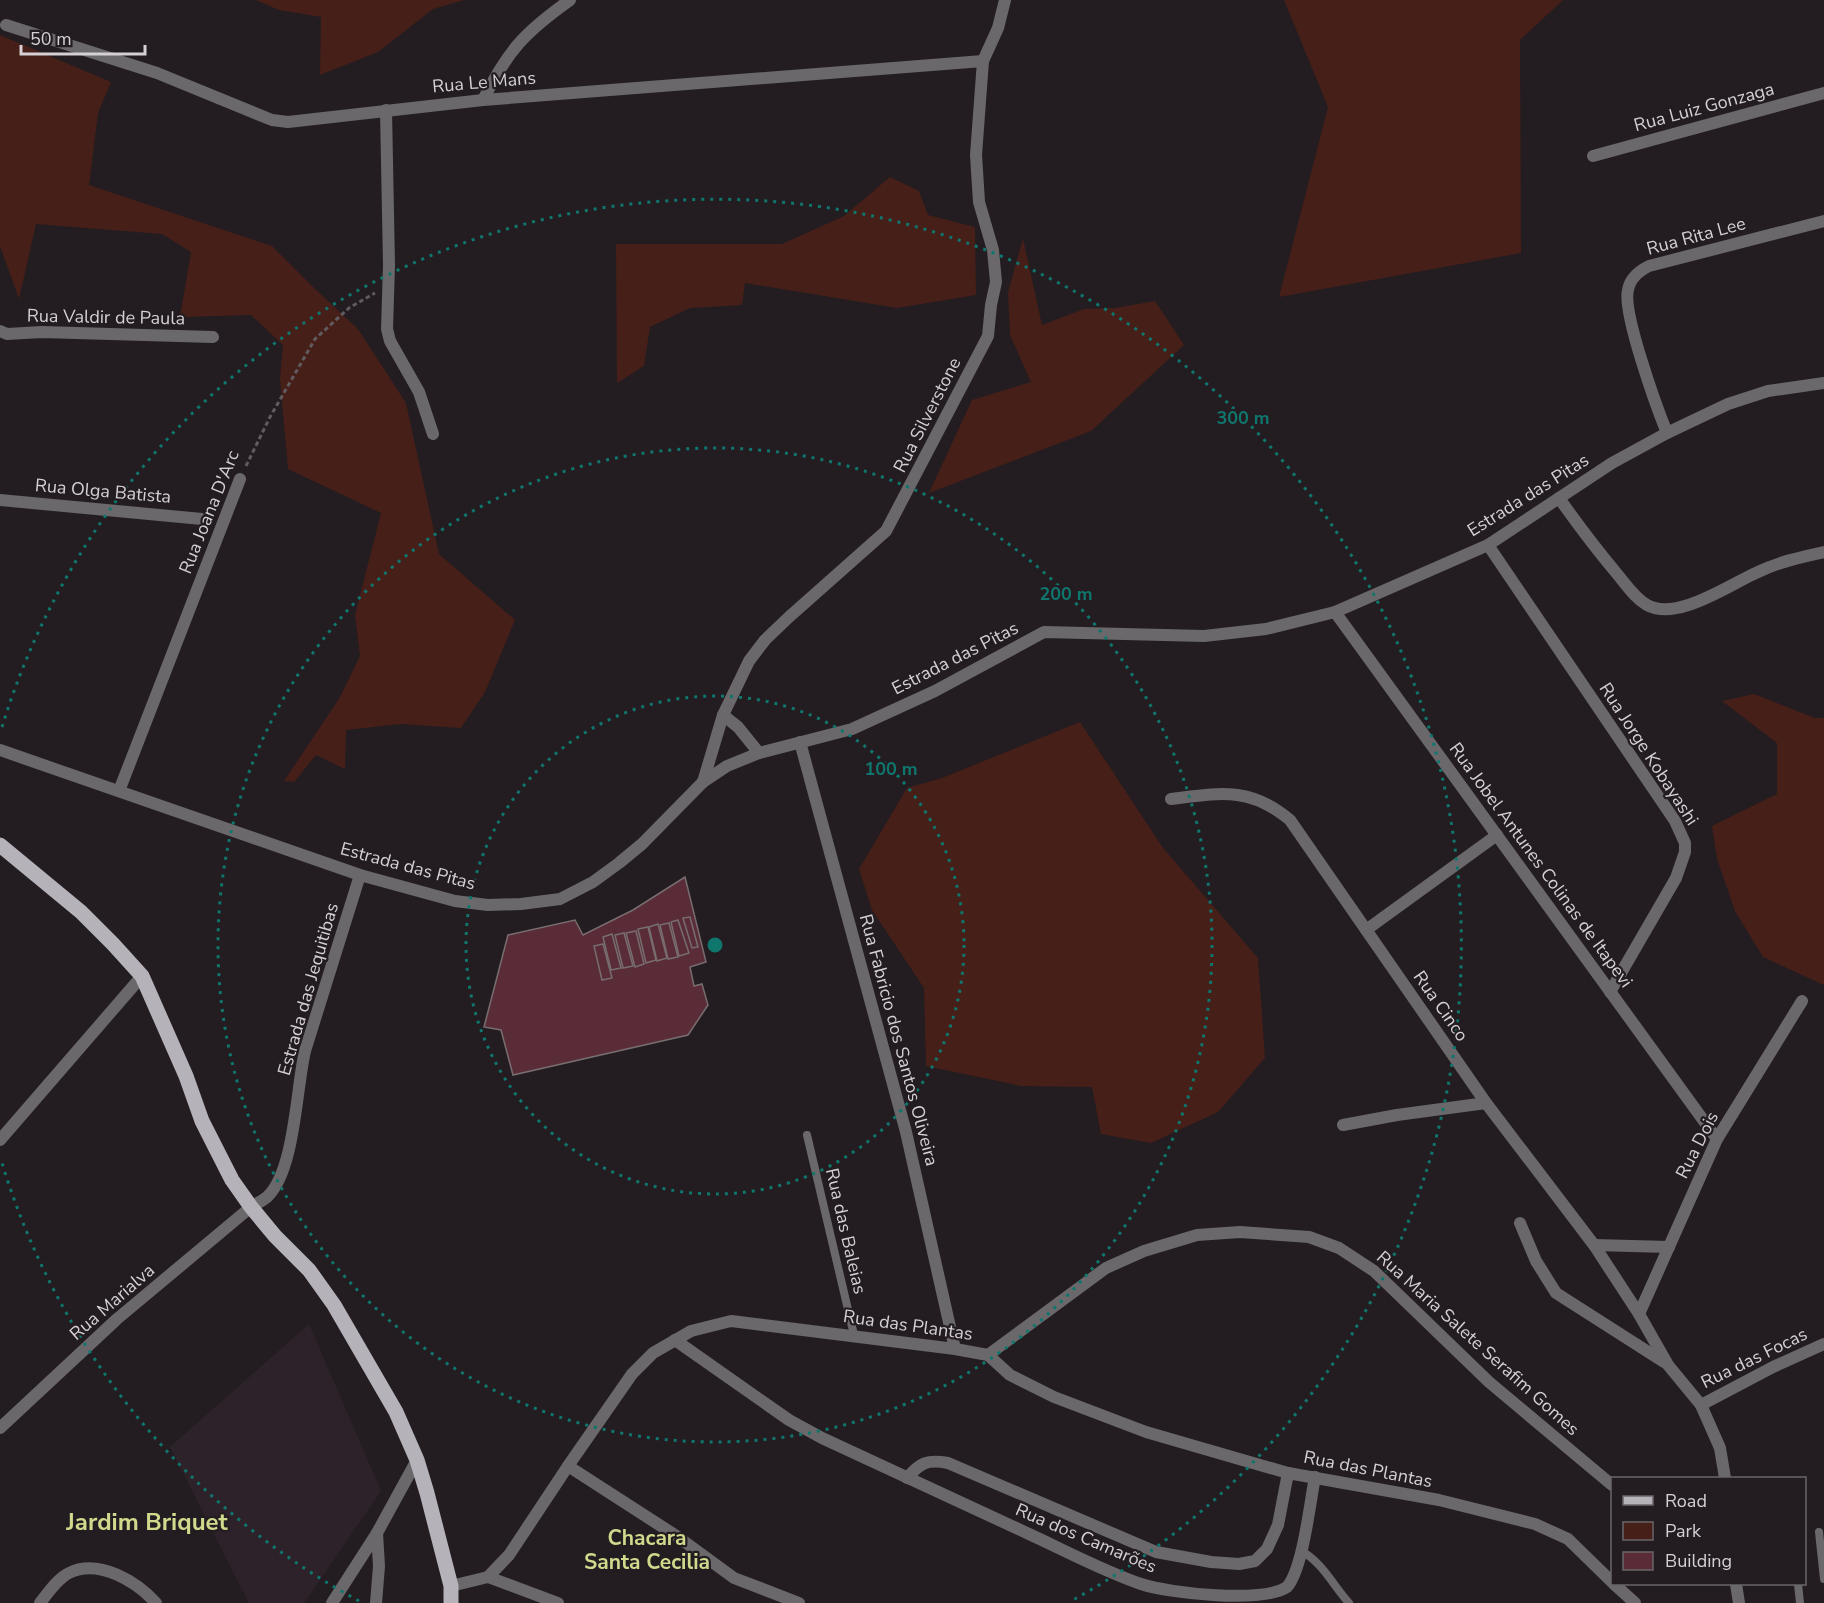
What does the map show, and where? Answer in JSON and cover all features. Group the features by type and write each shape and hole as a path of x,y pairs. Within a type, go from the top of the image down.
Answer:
{"main road":[{"path":"0,845 81,912 142,976 186,1076 201,1120 232,1180 251,1207 309,1270 334,1305 396,1412 417,1460 450,1586 451,1603"}],"street":[{"path":"483,100 498,70 520,40 538,23 570,0"},
{"name":"Rua Silverstone","path":"703,782 723,715 749,661 765,640 886,531 988,336 996,282 993,250 979,202 976,155 983,61 998,28 1005,0"},
{"name":"Rua Le Mans","path":"6,25 157,73 272,120 303,122 386,110 483,100 983,61"},
{"name":"Rua Luiz Gonzaga","path":"1593,156 1824,93"},
{"path":"386,110 389,196 387,329 390,341 419,392 433,434"},
{"name":"Rua Rita Lee","path":"1667,433 1652,395 1627,305 1631,280 1648,266 1824,220"},
{"name":"Rua Valdir de Paula","path":"0,331 7,334 42,332 213,337"},
{"name":"Estrada das Pitas","path":"119,791 360,875 455,902 488,905 521,904 560,898 593,882 642,844 703,782 727,766 759,753 852,729 935,691 1044,632 1204,636 1266,629 1335,612 1488,545 1612,463 1667,433 1728,404 1768,391 1824,383"},
{"name":"Rua Joana D'Arc","path":"119,791 240,478"},
{"path":"1559,498 1587,538 1616,573 1637,598 1649,606 1676,609 1792,558 1824,552"},
{"name":"Rua Olga Batista","path":"0,500 202,519"},
{"name":"Rua Jorge Kobayashi","path":"1488,545 1675,821 1685,843 1685,852 1676,878 1610,992"},
{"name":"Rua Jobel Antunes Colinas de Itapevi","path":"1335,612 1717,1139"},
{"path":"723,715 738,727 759,753"},
{"name":"Rua Fabricio dos Santos Oliveira","path":"800,742 906,1132 955,1349"},
{"path":"0,750 119,791"},
{"name":"Rua Cinco","path":"1171,799 1218,793 1252,796 1274,806 1290,820 1486,1103 1594,1245 1639,1314 1668,1365"},
{"path":"1366,930 1497,835"},
{"name":"Estrada das Jequitibas","path":"251,1207 267,1196 279,1179 287,1159 299,1076 305,1051 360,875"},
{"path":"0,1140 142,976"},
{"name":"Rua Dois","path":"1639,1314 1717,1139 1802,1001"},
{"path":"1342,1125 1486,1103"},
{"name":"Rua Marialva","path":"0,1428 117,1319 251,1207"},
{"path":"1520,1223 1536,1262 1556,1293 1668,1365 1701,1405 1720,1449 1725,1477"},
{"name":"Rua Maria Salete Serafim Gomes","path":"988,1355 1106,1268 1144,1251 1197,1235 1240,1232 1309,1237 1339,1248 1374,1271 1489,1382 1611,1484"},
{"path":"1594,1245 1669,1246"},
{"name":"Rua das Plantas","path":"488,1577 509,1555 567,1466 632,1374 653,1353 691,1331 731,1321 854,1335 988,1355 1010,1375 1054,1397 1146,1432 1288,1473 1439,1500 1535,1524 1568,1539 1611,1581"},
{"name":"Rua dos Camarões","path":"675,1340 789,1420 907,1478 1140,1583 1170,1592 1252,1600 1271,1596 1286,1587 1294,1575 1315,1477"},
{"name":"Rua das Focas","path":"1701,1405 1824,1344"},
{"path":"332,1603 377,1533 417,1460"},
{"name":"Rua dos Camarões","path":"907,1478 918,1465 935,1460 948,1463 1156,1552 1211,1562 1239,1564 1255,1561 1267,1549 1278,1525 1288,1473"},
{"path":"567,1466 678,1537 734,1578 799,1603"},
{"path":"376,1603 379,1566 377,1533"},
{"path":"40,1603 50,1589 68,1573 80,1569 107,1571 124,1576 156,1603"},
{"path":"450,1586 488,1577 558,1603"},
{"name":"Rua das Plantas","path":"1615,1585 1635,1603"},
{"path":"1736,1585 1739,1603"}],"lane":[{"name":"Rua das Baleias","path":"807,1135 854,1335"},
{"path":"1819,1532 1824,1579"},
{"path":"1300,1550 1314,1558 1349,1603"},
{"path":"1798,1585 1800,1603"}],"path":[{"name":"Rua Joana D'Arc","path":"240,478 270,417 315,339 349,308 389,285"}],"shaded area":[{"path":"309,1324 381,1491 304,1603 249,1603 170,1447"}],"green space":[{"path":"256,0 464,0 433,9 378,52 320,75 321,17 279,10"},
{"path":"1284,0 1563,0 1520,40 1521,253 1279,297 1328,107"},
{"path":"0,35 111,82 98,113 89,185 272,246 358,329 406,403 439,554 515,620 485,692 461,728 400,724 346,730 345,769 316,755 294,782 284,781 339,699 360,656 355,615 381,513 288,469 280,378 283,345 251,315 180,317 191,252 162,234 36,224 19,299 0,246"},
{"path":"890,177 919,191 928,215 975,227 976,295 897,308 745,283 742,305 690,308 650,327 644,366 617,383 616,244 782,244 844,216"},
{"path":"1023,239 1042,325 1084,309 1115,308 1155,301 1184,345 1091,431 929,493 972,400 1031,382 1010,335 1008,292"},
{"path":"1754,694 1815,718 1824,718 1824,985 1763,957 1735,911 1717,859 1712,826 1777,794 1777,743 1722,701"},
{"path":"1080,722 1163,848 1258,958 1265,1058 1218,1112 1151,1143 1101,1134 1092,1087 1021,1086 926,1066 924,988 872,910 859,869 907,788 942,778"}],"building":[{"path":"685,877 706,962 690,967 694,986 702,984 708,1005 688,1035 513,1075 501,1030 484,1027 508,935 575,920 583,935 633,910"},
{"path":"690,917 698,947 692,948 683,918"},
{"path":"678,920 689,953 679,956 671,922"},
{"path":"669,923 678,957 668,959 660,925"},
{"path":"658,924 667,958 657,961 649,927"},
{"path":"648,927 656,960 646,963 638,929"},
{"path":"636,931 644,964 635,967 626,933"},
{"path":"624,933 633,966 623,968 615,935"},
{"path":"612,934 621,968 611,970 603,937"},
{"path":"603,944 612,978 602,980 594,946"}],"district":[{"name":"Jardim Briquet","path":"147,1522"},
{"name":"Chacara Santa Cecilia","path":"647,1550"}]}
